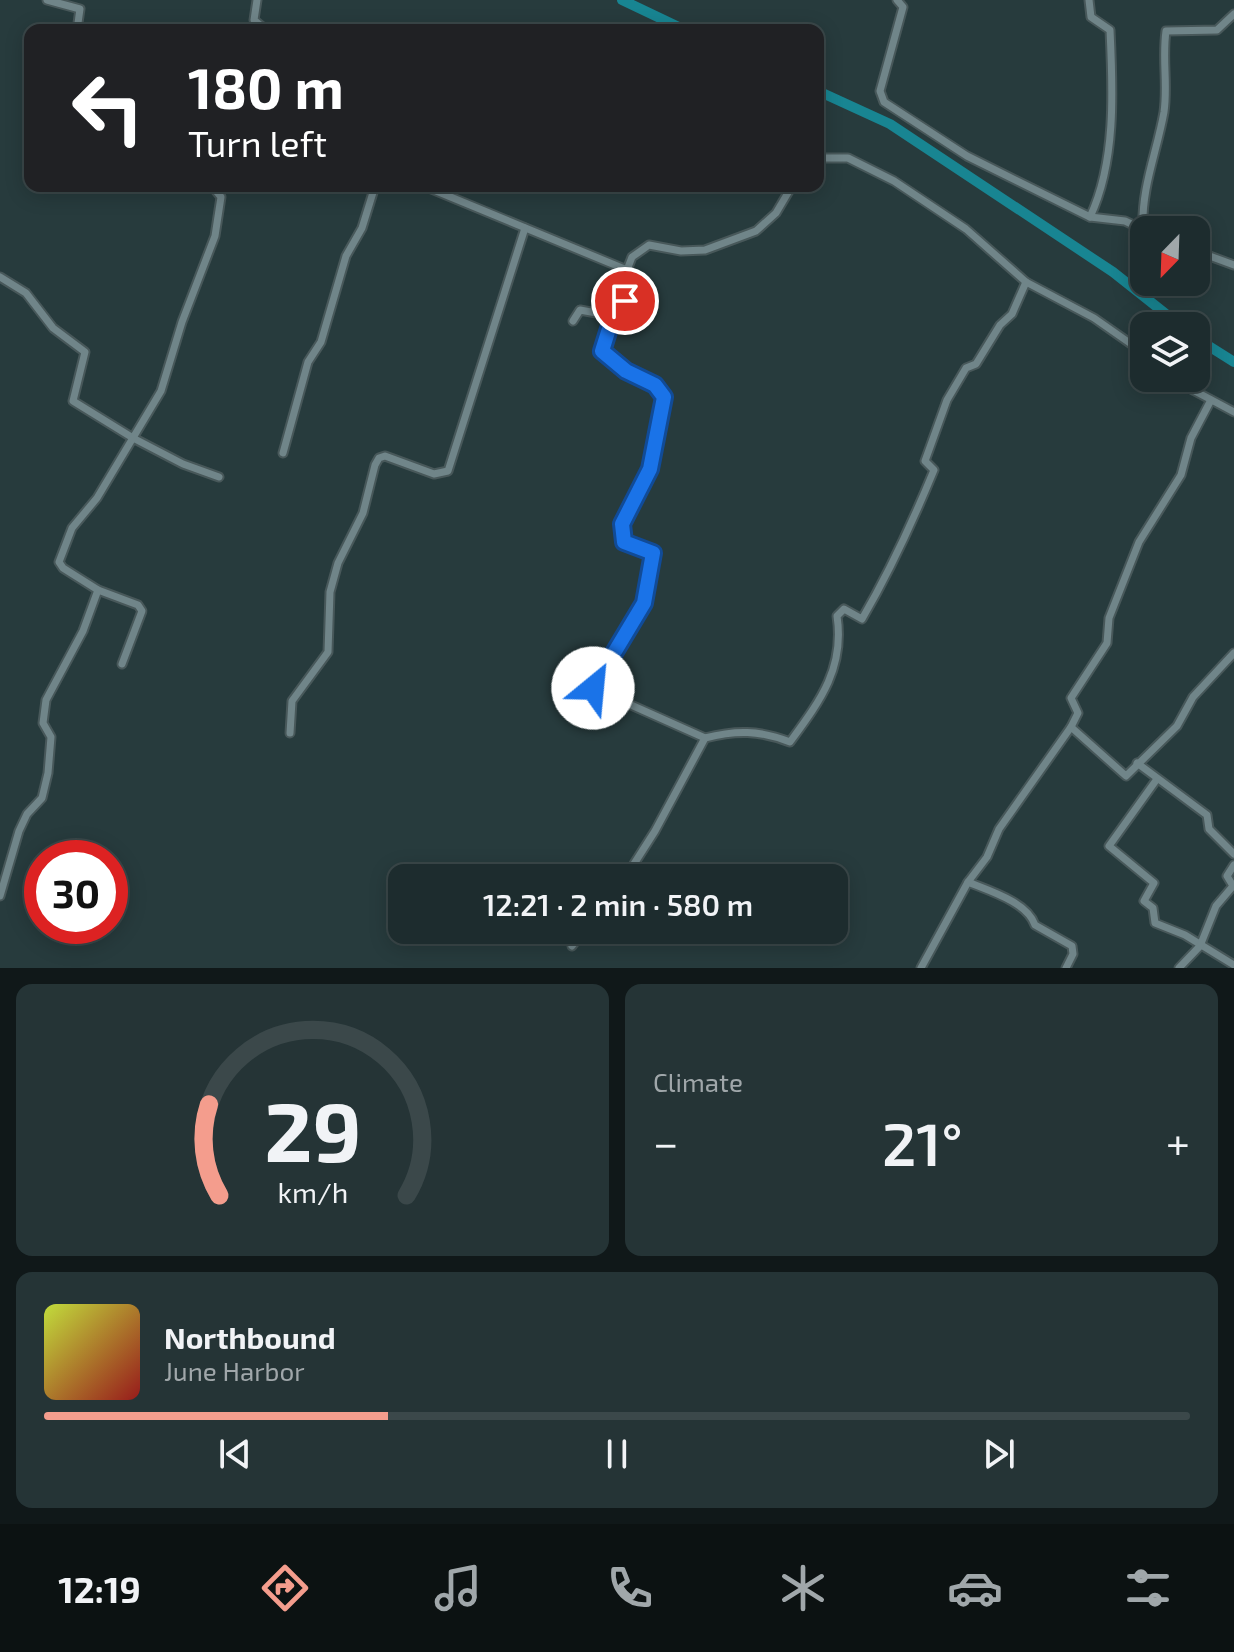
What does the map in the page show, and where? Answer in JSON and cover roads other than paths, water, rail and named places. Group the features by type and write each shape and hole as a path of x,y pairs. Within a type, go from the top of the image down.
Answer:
{"street":[{"path":"47,0 80,9 78,24"},
{"path":"257,0 254,20 259,24"},
{"path":"897,0 903,7 880,91 884,102 967,156 1090,217 1130,223"},
{"path":"1089,0 1091,17 1110,30 1112,72 1111,135 1102,192 1090,217"},
{"path":"1143,216 1142,202 1164,109 1167,76 1162,57 1166,31 1217,30 1234,14"},
{"path":"824,158 848,158 894,181 966,229 1026,282 1094,318 1130,343"},
{"path":"122,664 142,611 138,605 98,590 63,568 59,562 72,528 97,498 161,391 182,322 215,236 221,197 217,192"},
{"path":"283,453 308,362 321,342 346,256 362,228 373,192"},
{"path":"438,192 627,270"},
{"path":"573,321 580,310 613,316 624,311 627,270 632,257 649,245 681,251 705,250 756,231 776,213 788,192"},
{"path":"290,733 292,701 328,652 330,592 338,563 363,513 375,465 379,458 385,456 434,474 448,471 525,228"},
{"path":"1210,256 1234,265"},
{"path":"0,277 26,293 53,328 85,352 73,401 133,438 183,464 219,477"},
{"path":"613,316 602,351 626,371 655,385 664,397 650,469 622,524 624,542 653,553 644,603 593,688 705,738 731,731 763,732 790,742 809,715 838,661 840,638 837,616 844,609 862,619 893,567 911,518 934,470 925,461 947,400 966,368 976,364 1000,325 1012,314 1026,282"},
{"path":"1199,392 1234,412"},
{"path":"921,968 968,882 987,857 999,829 1071,727 1078,713 1071,698 1107,643 1109,618 1139,542 1181,475 1191,438 1211,400"},
{"path":"0,896 19,831 27,814 42,798 48,773 51,737 43,723 46,700 83,631 98,590"},
{"path":"1071,727 1126,776 1137,763 1160,746 1177,726 1193,697 1234,653"},
{"path":"634,864 705,738"},
{"path":"1137,763 1207,815 1209,829 1234,854"},
{"path":"1157,779 1109,846 1154,883 1144,901 1153,908 1155,923 1185,935 1234,965"},
{"path":"1179,968 1200,946 1216,906 1233,886 1227,876 1234,865"},
{"path":"968,882 1012,902 1032,915 1035,925 1072,946 1073,954 1066,968"}],"waterway":[{"path":"622,0 672,24"},
{"path":"824,94 890,124 1113,272 1163,312"},
{"path":"1210,347 1234,362"}]}
